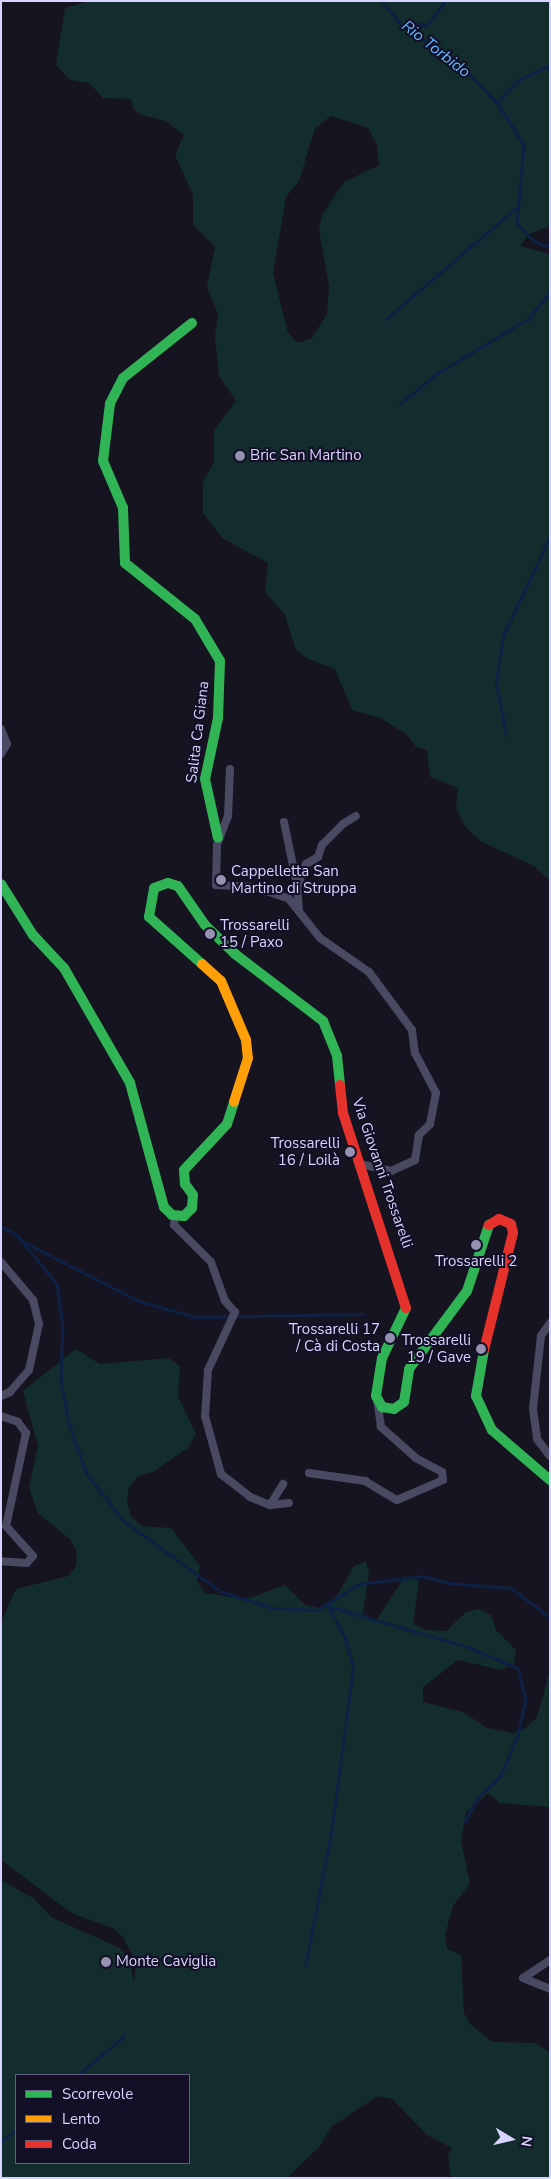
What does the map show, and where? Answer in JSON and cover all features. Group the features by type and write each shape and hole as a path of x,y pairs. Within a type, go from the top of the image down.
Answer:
{"street":[{"name":"Salita Ca Giana","path":"192,323 123,378 110,404 103,461 123,508 125,563 195,619 220,661 218,718 205,779 218,838 218,886 264,889 289,899 299,911"},
{"path":"1,730 7,744 1,754"},
{"name":"Salita Ca Giana","path":"218,838 228,816 230,769"},
{"path":"297,886 306,864 318,857 324,842 356,816"},
{"path":"284,822 297,886 299,911 326,943 369,972 412,1030 415,1054 437,1095 430,1124 424,1128 414,1162 391,1171 360,1164"},
{"path":"1,884 32,935 64,968 130,1083 164,1207 175,1216 178,1230 211,1262 225,1301 235,1312 208,1370 205,1416 219,1470 236,1489 270,1505 289,1503"},
{"name":"Via Giovanni Trossarelli","path":"175,1216 187,1214 194,1204 184,1180 185,1166 216,1139 231,1116 245,1074 246,1040 221,981 152,921 148,908 151,893 163,884 178,886 205,925 235,954 323,1021 337,1056 338,1092 360,1164 408,1304 382,1358 377,1400"},
{"path":"377,1400 386,1409 402,1406 413,1362 467,1291 487,1227 495,1220 505,1220 513,1233 492,1304 476,1396 492,1430 550,1480"},
{"path":"1,1262 33,1300 39,1330 29,1370 10,1392 1,1396"},
{"path":"550,1322 541,1336 533,1409 537,1439 550,1456"},
{"path":"309,1474 371,1483 397,1500 439,1484 444,1474 416,1458 381,1427 377,1400"},
{"path":"1,1416 18,1422 26,1433 6,1526 34,1556 27,1563 1,1561"},
{"path":"270,1505 283,1484"},
{"path":"550,1960 523,1978 550,1989"}],"green space":[{"path":"90,1 550,1 550,226 529,234 520,246 550,254 550,881 534,866 482,842 466,828 456,808 458,788 430,777 427,750 416,747 407,735 381,718 352,710 335,669 308,659 296,650 285,615 265,592 268,563 222,538 203,513 203,482 214,462 214,430 236,401 219,376 215,336 218,314 207,287 215,247 193,225 193,195 175,155 184,135 166,121 141,115 133,109 131,99 103,98 89,83 70,80 56,65 65,8","holes":["331,116 368,128 377,145 379,165 344,182 322,215 319,230 329,286 327,314 312,338 298,343 288,333 273,273 286,197 299,181 315,128"]},
{"path":"76,1349 100,1364 169,1358 180,1367 178,1396 196,1434 189,1447 153,1472 138,1476 129,1487 127,1502 131,1516 142,1526 171,1528 200,1566 197,1581 205,1593 246,1599 285,1585 305,1605 319,1608 333,1602 354,1566 366,1561 369,1574 362,1618 376,1621 405,1576 419,1581 413,1624 425,1630 446,1631 466,1612 479,1609 492,1616 496,1630 516,1650 514,1664 501,1670 458,1660 423,1687 423,1702 463,1712 487,1728 514,1733 527,1727 537,1717 550,1670 550,1807 500,1803 488,1793 466,1813 461,1841 470,1883 453,1906 445,1935 447,1949 461,1955 464,2013 471,2025 493,2042 535,2043 550,2052 550,2178 451,2178 448,2155 452,2148 427,2135 392,2099 378,2096 330,2128 320,2146 287,2178 1,2178 1,1880 33,1898 51,1917 120,1948 130,1961 134,1983 136,1962 123,1937 113,1928 71,1913 1,1860 1,1622 16,1589 68,1576 76,1566 77,1553 71,1540 38,1513 29,1488 38,1446 23,1391"}],"waterway":[{"name":"Rio Torbido","path":"382,1 400,23 465,69 499,105 524,145 517,223 531,238 544,246 550,244"},
{"path":"410,29 412,23 427,25 445,1"},
{"path":"496,103 518,80 550,65"},
{"path":"386,319 517,207"},
{"path":"400,404 436,374 528,319 550,293"},
{"path":"506,736 496,683 503,636 550,536"},
{"path":"1,1226 18,1236 57,1284 63,1327 61,1381 70,1427 87,1474 124,1521 220,1591 273,1608 317,1610 359,1584 423,1576 449,1583 511,1588 550,1617"},
{"path":"24,1242 139,1301 196,1317 363,1314"},
{"path":"328,1606 468,1647 518,1668 526,1700 518,1736 501,1776 478,1798 466,1821"},
{"path":"305,1967 331,1833 353,1668 345,1638 328,1606"},
{"path":"79,2074 124,2036"},
{"path":"1,2141 15,2131"}],"traffic: fast":[{"path":"192,323 123,378 110,404 103,461 123,508 125,563 195,619 220,661 218,718 205,779 218,838"},
{"path":"202,964 149,917 154,888 168,883 178,886 205,925 235,954 323,1021 337,1056 340,1085"},
{"path":"1,884 33,935 64,968 130,1083 164,1207 172,1215 184,1216 192,1208 193,1195 185,1184 184,1170 227,1124 234,1102"},
{"path":"406,1308 382,1358 376,1396 382,1407 394,1409 404,1402 409,1369 467,1291 489,1225"},
{"path":"484,1350 476,1396 492,1430 550,1480"}],"traffic: slow":[{"path":"202,964 221,981 246,1040 248,1058 234,1102"}],"traffic: jam":[{"path":"340,1085 343,1113 406,1308"},
{"path":"484,1350 513,1233 511,1224 499,1219 489,1225"}],"place":[{"name":"Bric San Martino","path":"240,456"},
{"name":"Cappelletta San Martino di Struppa","path":"221,880"},
{"name":"Trossarelli 15 / Paxo","path":"210,934"},
{"name":"Trossarelli 16 / Loilà","path":"350,1152"},
{"name":"Trossarelli 2","path":"476,1245"},
{"name":"Trossarelli 17 / Cà di Costa","path":"390,1338"},
{"name":"Trossarelli 19 / Gave","path":"481,1349"},
{"name":"Monte Caviglia","path":"106,1962"}]}
